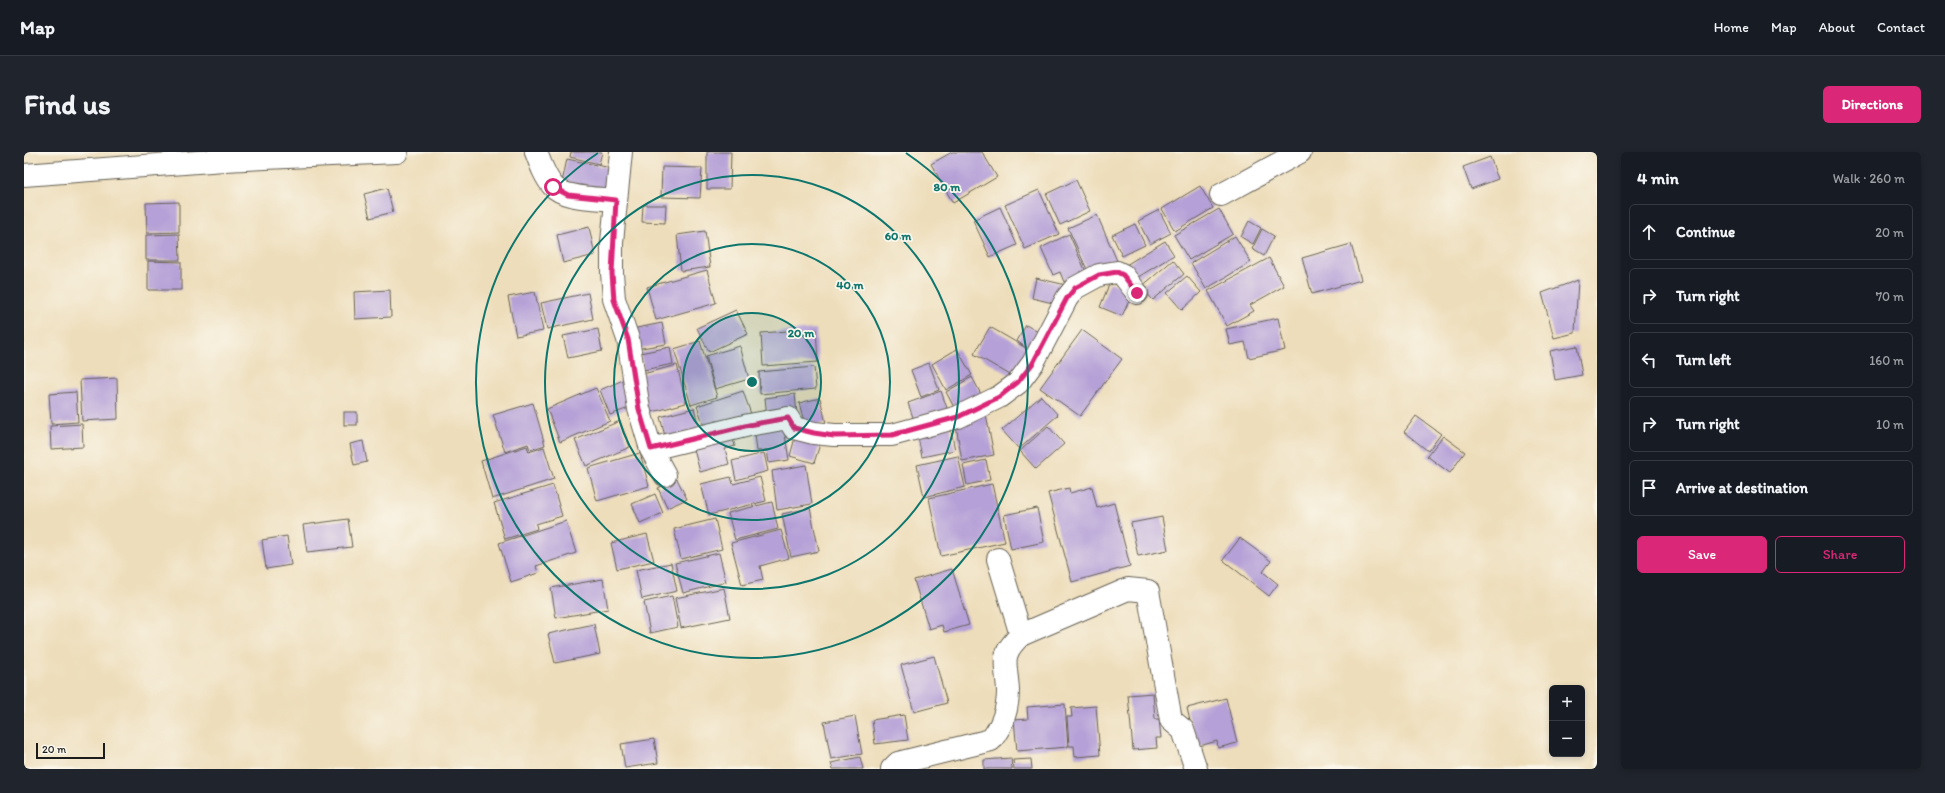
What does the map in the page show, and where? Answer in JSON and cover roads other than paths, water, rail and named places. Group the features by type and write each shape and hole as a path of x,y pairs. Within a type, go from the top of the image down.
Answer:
{"street":[{"path":"24,175 224,156 397,152"},
{"path":"536,152 542,168 553,187 568,195 616,200"},
{"path":"621,152 616,200 612,273 614,300 628,339 639,409 651,449 665,475"},
{"path":"1220,195 1300,152"},
{"path":"651,449 749,425 788,418 794,428 834,436 892,435 958,417 999,397 1018,382 1033,363 1067,298 1075,288 1099,275 1117,272 1123,275 1137,293"},
{"path":"998,559 1021,635"},
{"path":"892,769 898,763 991,740 999,730 1005,714 1008,691 1004,670 1006,654 1011,644 1021,635 1128,589 1148,591 1171,720 1183,730 1196,769"}]}
